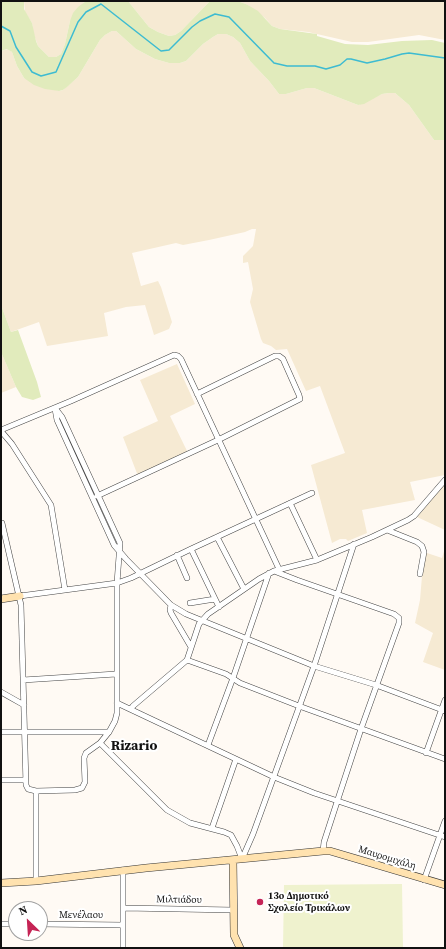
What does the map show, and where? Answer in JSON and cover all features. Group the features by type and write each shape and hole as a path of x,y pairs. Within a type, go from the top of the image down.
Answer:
{"street":[{"path":"65,590 50,505 12,444 1,430 55,408 174,355 178,356 181,359 256,519 274,571 247,638 208,745"},
{"path":"92,498 218,440 300,399 283,359 279,356 275,356 197,394"},
{"path":"2,523 20,596 24,680 25,780 28,789 36,791 75,790 82,788 85,782 84,758 86,753 100,743 109,732 115,721 117,703 117,583 120,543 62,417 55,408"},
{"path":"55,408 57,420 114,546 171,604 186,614 314,666 376,685 443,710"},
{"path":"131,709 187,660 202,620 208,614 244,589 274,571 317,560 408,520 414,516 445,480"},
{"path":"1,599 117,583 312,493"},
{"path":"290,503 317,560"},
{"path":"387,530 417,542 422,546 424,552 420,574"},
{"path":"217,537 244,589"},
{"path":"242,859 253,834 314,666 354,544"},
{"path":"191,549 219,607"},
{"path":"177,555 187,578"},
{"path":"274,571 394,614 399,618 399,623 376,685 337,802 324,842 323,851"},
{"path":"190,603 214,599"},
{"path":"171,604 171,613 191,647"},
{"path":"187,660 226,674 240,683 299,706 445,759"},
{"path":"24,680 116,674"},
{"path":"1,692 24,705"},
{"path":"426,753 443,710 445,700"},
{"path":"117,703 274,777 337,802 442,837"},
{"path":"1,732 109,732"},
{"path":"100,743 167,810 190,823 227,832 233,837 242,859"},
{"path":"212,828 236,759"},
{"path":"1,780 25,780"},
{"path":"36,791 36,881"},
{"path":"424,880 442,837 445,821"},
{"name":"Μαυρομιχάλη","path":"1,883 36,881 123,870 330,851 445,885"},
{"path":"232,860 234,935 240,948"},
{"path":"123,870 123,948"},
{"name":"Μιλτιάδου","path":"124,908 233,910"},
{"name":"Μενέλαου","path":"48,924 123,925"}],"shaded area":[{"path":"24,1 85,1 70,21 65,44 61,54 56,57 49,57 38,46 33,32 32,23 25,12"},
{"path":"128,1 210,1 181,31 175,35 169,36 149,27"},
{"path":"237,1 445,1 445,40 419,35 368,42 352,42 308,32 280,29 272,26 265,18 246,4"},
{"path":"112,31 116,31 136,49 155,59 169,63 180,63 186,61 203,44 213,37 218,34 226,34 233,37 240,43 250,61 279,94 314,88 358,105 382,94 395,93 409,105 434,140 445,140 445,475 410,482 415,500 362,510 367,533 348,541 346,539 340,539 332,543 311,465 345,453 320,386 306,391 287,349 276,350 263,343 261,339 250,302 253,289 248,262 243,263 243,256 253,246 256,229 209,240 183,245 176,243 132,253 141,286 158,281 161,287 172,322 169,329 154,335 145,305 126,307 104,313 108,336 47,346 39,322 11,332 1,305 1,51 8,49 12,52 17,66 24,78 59,91 63,90 78,77 100,40"},
{"path":"1,352 16,387 1,393"},
{"path":"177,364 195,404 170,416 188,453 138,476 123,437 158,421 140,380"},
{"path":"445,483 445,530 417,517"},
{"path":"445,548 445,670 423,662 433,633 415,623 420,600 424,552 442,558"}],"green space":[{"path":"1,1 24,1 24,9 32,23 38,46 49,57 56,57 61,54 73,13 86,1 128,1 149,27 169,36 175,35 181,31 210,1 237,1 258,11 272,26 280,29 317,34 317,36 345,44 368,45 402,41 432,40 445,43 445,140 434,140 409,105 395,93 382,94 364,104 358,105 314,88 279,94 250,61 240,43 233,37 226,34 218,34 213,37 203,44 186,61 180,63 169,63 155,59 136,49 116,31 112,31 100,40 78,77 67,87 59,91 45,89 34,85 24,78 17,66 12,52 7,49 1,51"},
{"path":"1,305 11,332 18,330 41,397 33,400 22,397 16,387 1,352"},
{"path":"402,884 403,948 283,948 284,885"}],"waterway":[{"path":"1,26 10,31 16,47 32,72 41,76 56,72 78,22 86,12 101,4 161,51 169,50 192,27 200,21 215,14 229,17 274,63 287,66 315,66 326,69 340,65 347,59 367,63 409,53 445,58"}],"place":[{"name":"13ο Δημοτικό Σχολείο Τρικάλων","path":"260,902"}],"district":[{"name":"Rizario","path":"134,746"}]}
